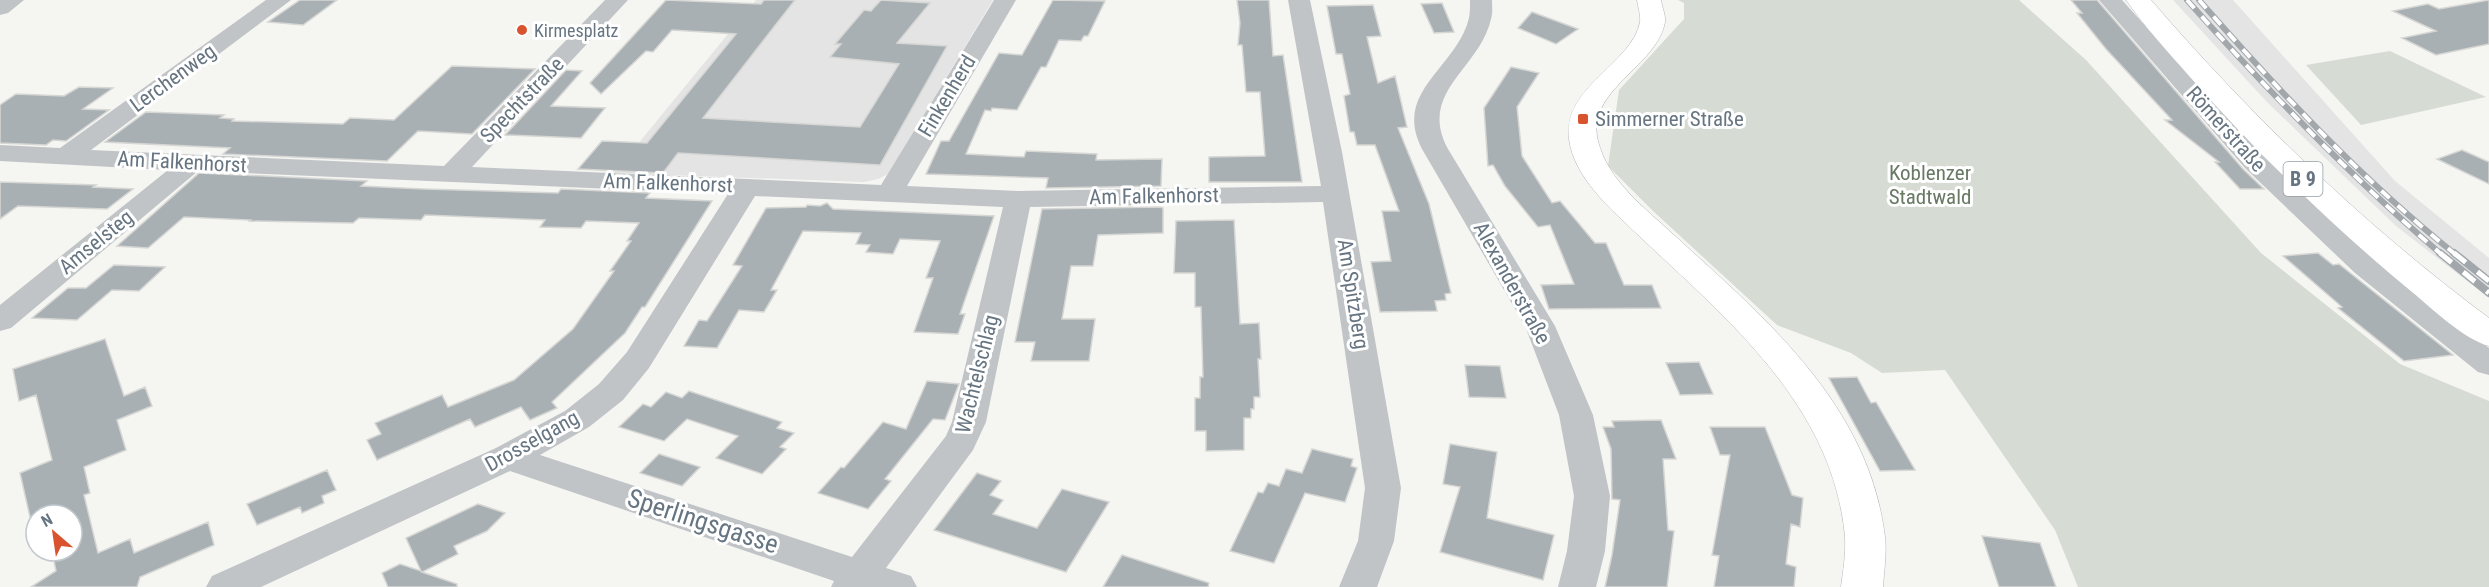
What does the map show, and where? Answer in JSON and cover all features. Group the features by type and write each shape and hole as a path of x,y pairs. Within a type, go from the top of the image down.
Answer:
{"main road":[{"path":"1649,0 1654,23 1645,41 1594,96 1583,119 1583,146 1594,169 1627,206 1761,333 1799,376 1838,437 1856,487 1865,538 1862,587"},
{"name":"B 9","path":"2138,0 2206,80 2308,184 2407,271 2489,335"},
{"name":"B 9","path":"2161,0 2278,128 2336,183 2384,226 2489,310"}],"street":[{"path":"0,8 13,0"},
{"name":"Lerchenweg","path":"66,156 280,0"},
{"name":"Spechtstraße","path":"452,173 617,0"},
{"name":"Finkenherd","path":"890,192 1005,0"},
{"name":"Am Spitzberg","path":"1299,0 1336,194 1383,488 1376,541 1358,587"},
{"name":"Alexanderstraße","path":"1481,0 1483,12 1476,32 1432,96 1426,112 1426,129 1435,149 1540,326 1575,415 1592,496 1586,551 1577,587"},
{"name":"Römerstraße","path":"2110,0 2254,162 2365,267 2489,364"},
{"name":"Am Falkenhorst","path":"0,153 1018,199 1336,194"},
{"name":"Amselsteg","path":"2,317 192,163"},
{"name":"Drosselgang","path":"225,587 508,457 577,419 611,392 638,360 747,186"},
{"name":"Wachtelschlag","path":"855,580 961,441 969,422 1018,199"},
{"name":"Sperlingsgasse","path":"508,457 855,580 898,587"}],"shaded area":[{"path":"756,0 993,0 888,174 878,179 864,182 614,173"},
{"path":"2173,0 2233,0 2395,181 2489,258 2489,298 2396,226 2267,102"}],"green space":[{"name":"Koblenzer Stadtwald","path":"1678,0 2019,0 2086,60 2261,253 2400,364 2489,401 2489,587 2078,587 2055,530 1945,370 1882,373 1851,353 1777,325 1653,211 1608,166 1619,90 1684,19 1684,3"},
{"path":"2390,51 2486,97 2361,125 2306,65"}],"building":[{"path":"300,0 337,0 303,25 268,22"},
{"path":"666,0 761,4 764,0 795,0 703,118 860,127 899,64 830,57 841,44 835,44 864,10 871,11 881,0 930,3 897,43 947,46 880,165 678,153 663,173 578,169 602,141 647,143 736,34 672,30 653,52 646,51 601,94 590,83"},
{"path":"1053,0 1105,1 1088,36 1084,36 1081,41 1059,40 1046,67 1041,67 1017,110 992,108 991,111 985,110 966,154 1024,157 1026,151 1097,154 1096,160 1162,159 1161,186 1046,188 1048,178 926,174 941,141 949,141 999,53 1022,55"},
{"path":"1237,0 1269,0 1273,56 1283,55 1302,182 1209,182 1209,157 1265,156 1260,92 1246,92 1242,45 1238,45 1240,23"},
{"path":"2071,0 2097,0 2243,169 2264,189 2240,189 2215,162 2219,162 2165,120 2172,120 2106,49 2077,13 2082,13"},
{"path":"2489,0 2489,44 2436,55 2402,38 2436,31 2393,11 2428,4 2439,9"},
{"path":"1442,3 1454,32 1434,33 1421,4"},
{"path":"1373,5 1381,36 1367,37 1378,83 1395,76 1407,127 1398,128 1429,204 1451,293 1445,294 1446,300 1435,301 1437,311 1380,312 1371,262 1391,261 1382,211 1399,211 1375,145 1357,145 1354,132 1350,132 1344,96 1350,94 1342,54 1336,54 1327,6"},
{"path":"1532,12 1578,29 1556,44 1518,28"},
{"path":"452,66 535,69 472,134 418,131 387,161 223,154 230,148 105,142 146,112 224,115 220,118 234,119 232,121 343,124 350,118 394,120"},
{"path":"1511,67 1539,73 1517,107 1522,156 1552,203 1560,201 1595,243 1606,243 1624,285 1652,285 1661,308 1549,309 1541,285 1574,284 1550,225 1538,227 1505,186 1493,165 1488,166 1484,108"},
{"path":"566,70 582,71 551,106 605,108 581,138 505,135"},
{"path":"79,87 113,88 83,109 109,110 66,141 53,140 46,145 0,143 0,105 16,94 64,96"},
{"path":"2462,150 2489,162 2489,184 2437,159"},
{"path":"199,173 367,181 361,186 424,189 558,193 561,189 650,193 646,198 712,201 645,307 642,307 625,333 552,402 557,408 530,420 521,407 475,427 470,419 377,460 367,440 381,434 375,423 442,395 448,407 514,380 573,329 614,271 610,271 631,241 627,241 639,223 586,221 581,228 540,227 545,220 425,215 421,220 359,218 353,223 184,217 148,248 117,246"},
{"path":"0,182 96,185 93,187 133,189 107,209 18,206 0,219"},
{"path":"827,203 833,209 994,216 960,314 965,314 958,334 914,332 933,278 926,278 940,241 900,239 893,254 866,252 870,245 856,244 861,233 803,231 771,290 777,290 764,312 739,310 717,348 684,346 699,320 707,321 742,266 733,265 766,208 820,206"},
{"path":"1163,208 1163,233 1098,235 1093,266 1071,266 1062,319 1095,319 1089,361 1031,361 1035,342 1015,342 1042,209"},
{"path":"1234,220 1240,324 1259,323 1260,397 1254,397 1251,418 1244,418 1244,450 1206,451 1206,431 1195,431 1195,398 1200,398 1200,377 1203,377 1201,307 1195,307 1195,273 1174,273 1176,221"},
{"path":"2318,253 2333,265 2339,264 2453,355 2404,361 2338,308 2342,307 2283,256"},
{"path":"114,265 165,267 139,291 112,290 77,320 32,318 68,288 86,288"},
{"path":"105,339 124,396 145,387 152,406 117,420 126,450 84,467 90,493 84,495 98,553 130,539 134,553 208,522 214,545 140,577 137,587 31,587 56,571 54,563 84,563 84,503 27,503 20,473 52,460 36,395 19,401 13,369"},
{"path":"1699,362 1713,394 1680,395 1666,363"},
{"path":"1465,365 1500,366 1506,398 1469,397"},
{"path":"1857,377 1871,403 1876,402 1915,470 1880,471 1829,378"},
{"path":"927,381 959,384 945,420 933,419 885,479 891,481 868,509 818,493 841,467 844,468 883,422 906,429"},
{"path":"689,391 782,422 777,428 794,433 780,447 786,449 762,474 716,458 738,436 687,419 664,441 619,427 643,404 651,407 666,392 682,398"},
{"path":"1661,420 1676,459 1663,459 1668,530 1674,531 1667,587 1605,587 1620,500 1612,499 1611,449 1603,427 1614,427 1612,421"},
{"path":"1710,427 1765,427 1792,495 1803,498 1800,527 1791,524 1786,564 1796,567 1794,587 1714,587 1719,556 1712,555 1730,455 1720,455"},
{"path":"1450,444 1497,452 1487,518 1554,535 1543,580 1440,552 1460,487 1443,484"},
{"path":"1312,449 1353,459 1351,466 1357,468 1345,502 1305,493 1274,563 1230,551 1258,492 1263,493 1268,483 1279,486 1286,469 1302,473"},
{"path":"659,454 700,467 682,486 640,473"},
{"path":"327,470 336,490 322,496 324,503 302,513 300,507 257,525 247,504"},
{"path":"977,473 1001,481 990,495 1003,500 993,514 1037,528 1062,489 1109,502 1066,572 934,530"},
{"path":"478,504 505,513 487,531 454,546 458,554 422,572 457,584 457,587 388,587 382,573 400,564 421,571 406,538"},
{"path":"1982,536 2040,543 2056,587 1999,587"},
{"path":"1122,555 1209,583 1208,587 1103,587"}],"railway":[{"path":"2187,0 2310,132 2441,254"},
{"path":"2199,0 2321,133 2386,195 2455,254"},
{"path":"2440,253 2489,293"},
{"path":"2454,253 2489,281"}],"place":[{"name":"Kirmesplatz","path":"522,30"},
{"name":"Simmerner Straße","path":"1583,119"}]}
